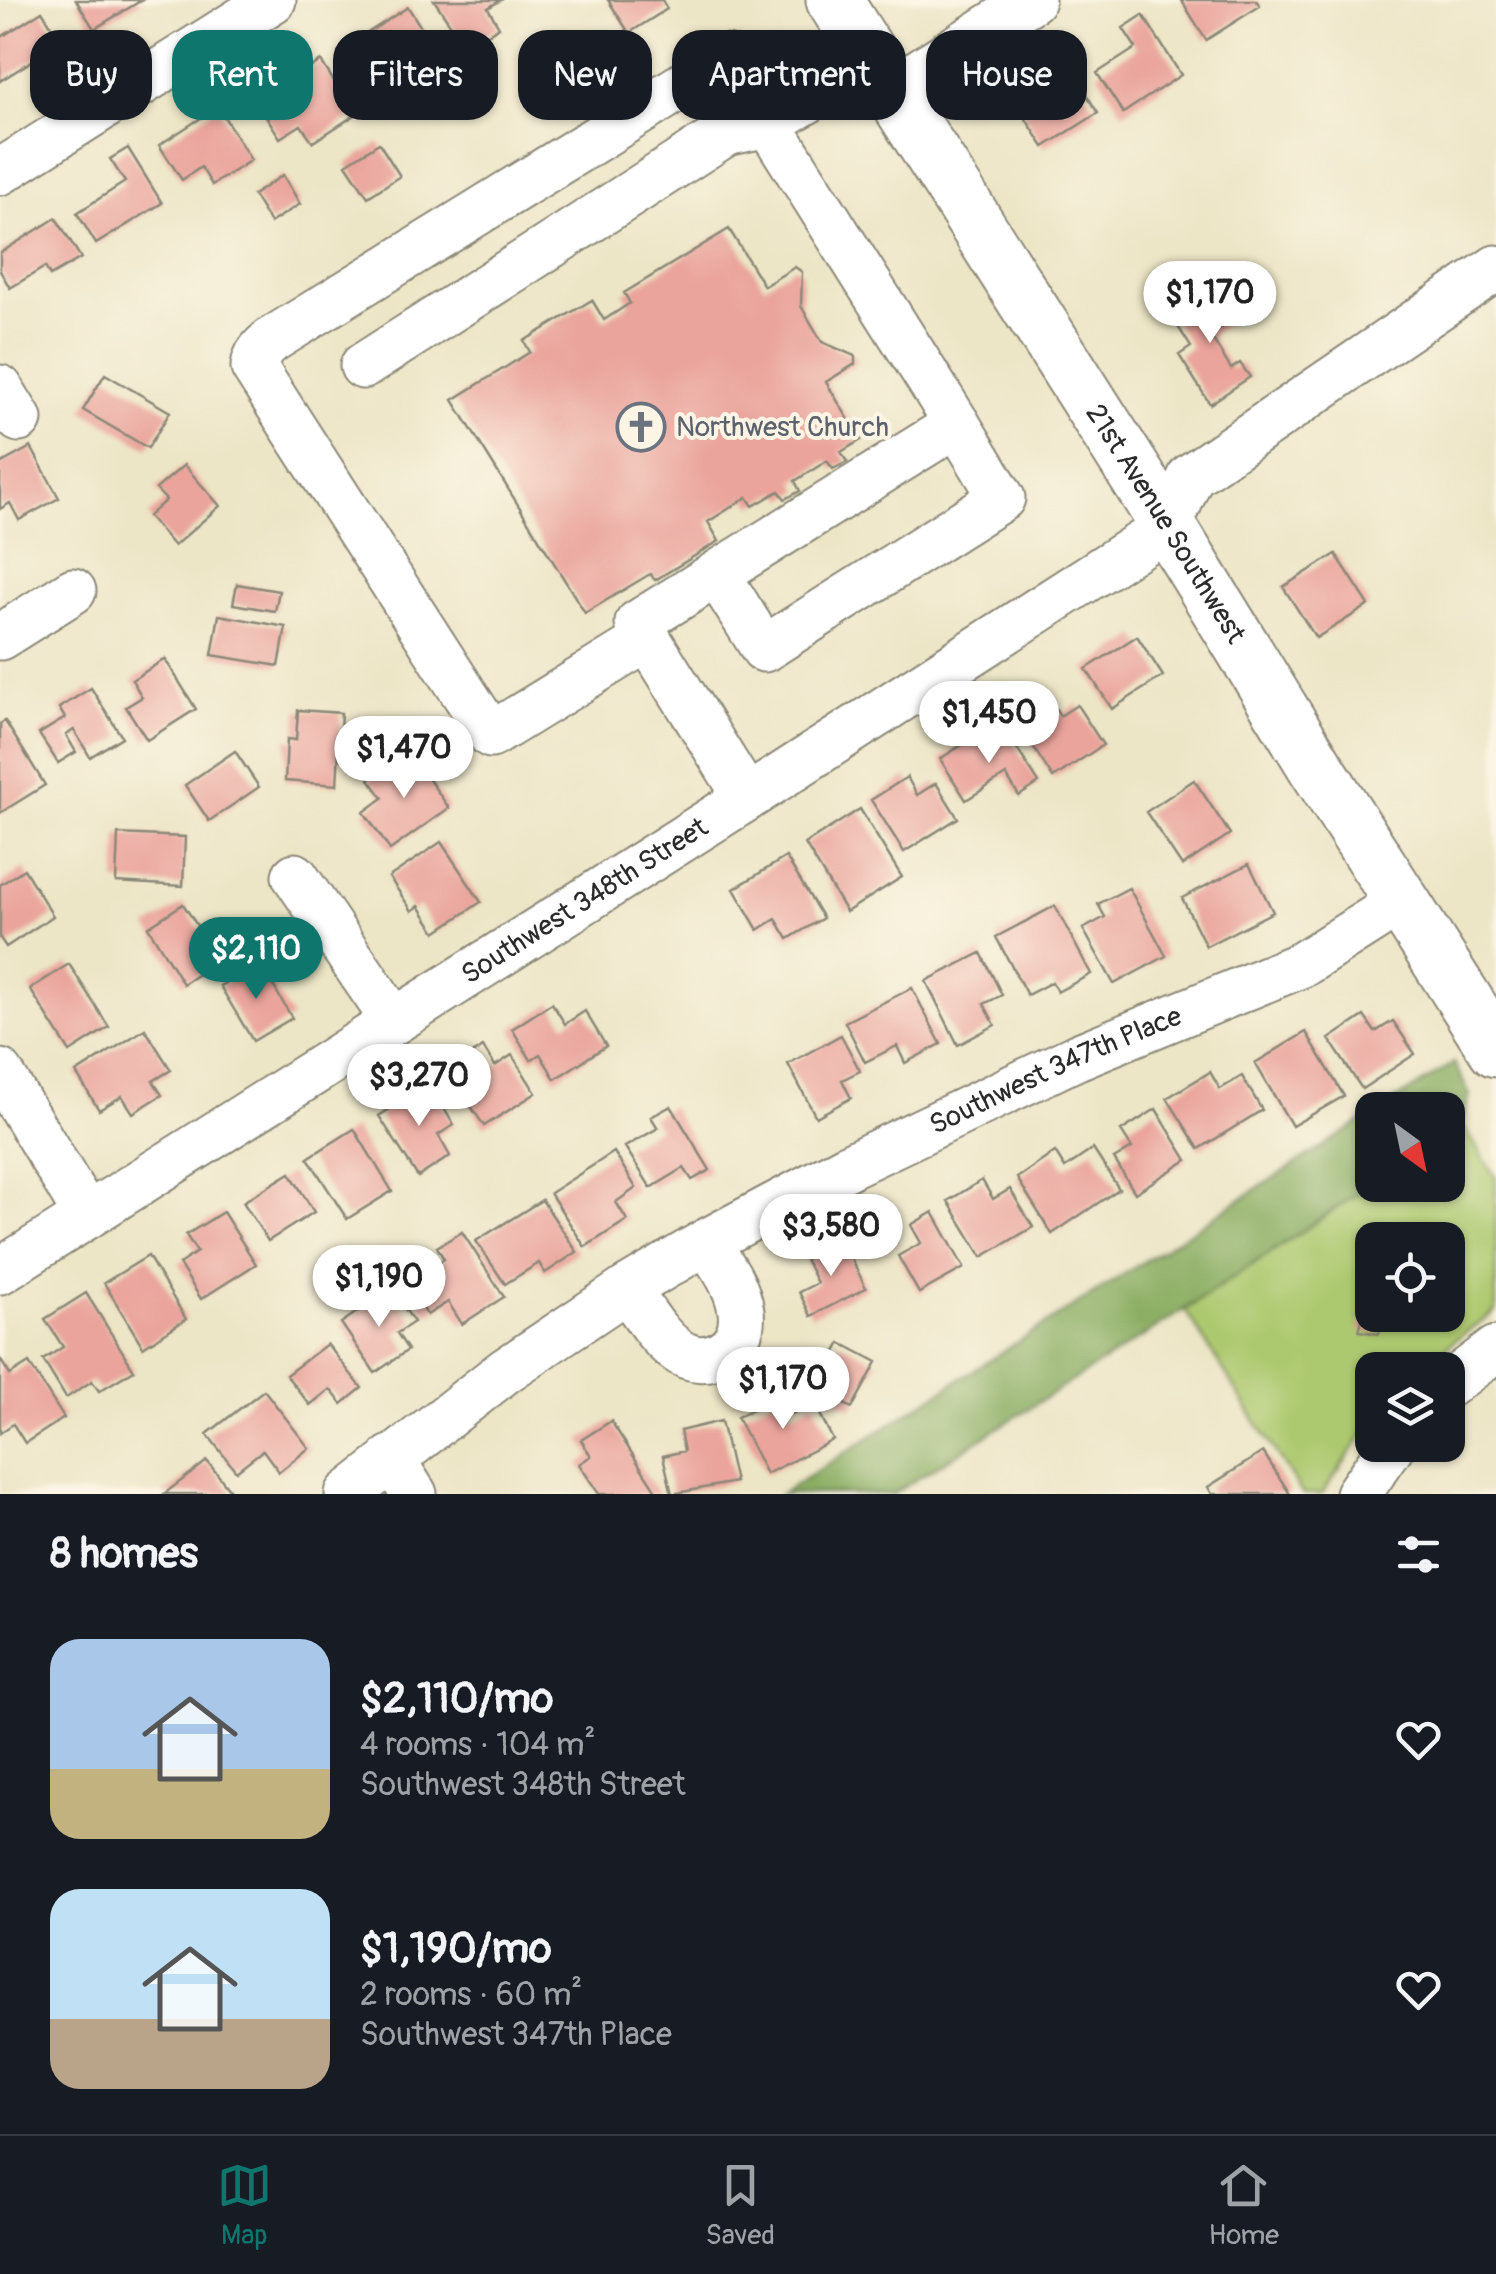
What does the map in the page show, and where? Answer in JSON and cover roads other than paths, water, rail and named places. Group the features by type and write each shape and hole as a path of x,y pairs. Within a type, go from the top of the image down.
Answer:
{"main road":[{"name":"21st Avenue Southwest","path":"834,0 853,30"},
{"name":"21st Avenue Southwest","path":"906,114 1169,526 1314,764 1490,1028"}],"street":[{"path":"0,172 273,0"},
{"path":"906,64 1032,0"},
{"path":"647,639 491,734 254,367 254,360 273,338 726,58 1002,498 764,649 716,574"},
{"path":"363,366 726,133 777,120"},
{"path":"1169,526 1191,476 1496,268"},
{"path":"746,798 638,623 957,424"},
{"name":"Southwest 348th Street","path":"0,1271 1169,526"},
{"path":"0,637 73,590"},
{"path":"295,876 394,1021"},
{"name":"Southwest 347th Place","path":"348,1494 403,1476 505,1371 627,1289 706,1242 851,1165 1077,1057 1303,964 1402,901"},
{"path":"0,1072 87,1216"},
{"path":"627,1289 678,1352 694,1359 718,1356 740,1334 742,1314 727,1272 706,1242"},
{"path":"1465,1372 1496,1349"},
{"path":"1358,1494 1380,1462"}],"place":[{"name":"Northwest Church","path":"641,427"}]}
